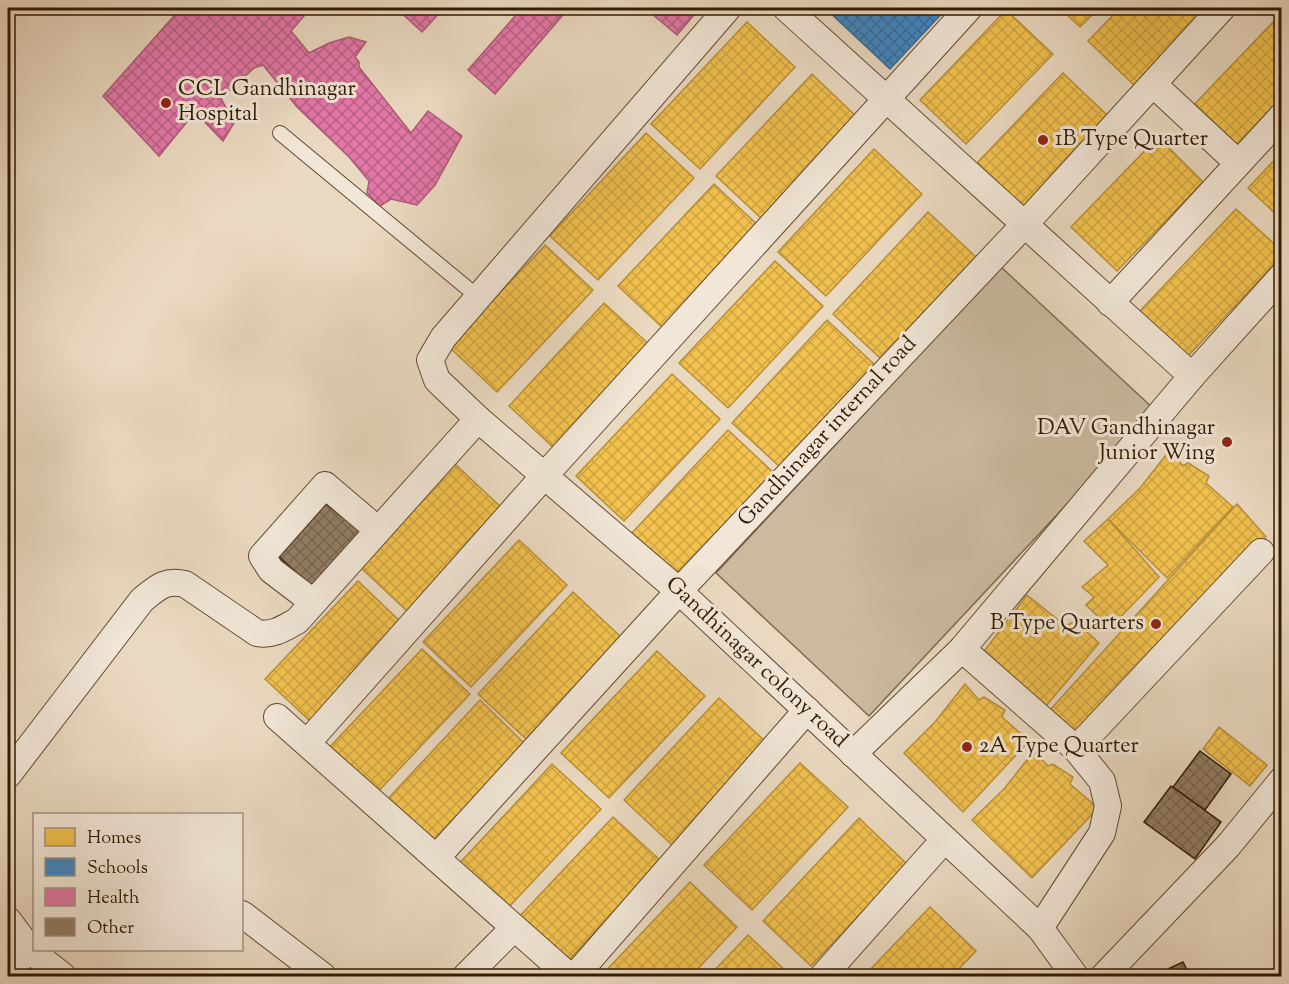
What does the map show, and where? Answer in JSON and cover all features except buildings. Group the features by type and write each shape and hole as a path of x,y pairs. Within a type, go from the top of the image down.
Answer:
{"street":[{"path":"478,297 728,8"},
{"path":"786,8 1191,376"},
{"path":"307,743 545,475 969,8"},
{"name":"Gandhinagar internal road","path":"436,858 679,591 1024,225 1222,8"},
{"path":"1153,84 1238,163"},
{"path":"1110,303 1281,116"},
{"path":"853,754 962,649 1191,376 1280,282"},
{"name":"Gandhinagar colony road","path":"478,297 443,338 430,360 437,380 478,419 679,591 807,710 1040,928 1075,976"},
{"path":"8,775 142,600 159,586 173,581 185,584 258,633 268,635 297,621 478,419"},
{"path":"313,602 271,570 261,556 272,542 325,485 378,530"},
{"path":"1076,749 1261,552"},
{"path":"962,649 1076,749 1102,781 1108,806 1102,832 1040,928"},
{"path":"575,976 807,710"},
{"path":"277,717 569,976"},
{"path":"1104,976 1228,846 1281,780"},
{"path":"823,976 944,840"},
{"path":"243,915 323,976"},
{"path":"8,920 31,951 63,976"},
{"path":"466,976 514,928"},
{"path":"8,966 31,951"}],"lane":[{"path":"280,133 478,297"}],"shaded area":[{"path":"1001,267 1155,410 869,716 716,573"}],"place":[{"name":"CCL Gandhinagar Hospital","path":"166,103"},
{"name":"1B Type Quarter","path":"1043,140"},
{"name":"DAV Gandhinagar Junior Wing","path":"1227,442"},
{"name":"B Type Quarters","path":"1156,624"},
{"name":"2A Type Quarter","path":"967,747"}]}
